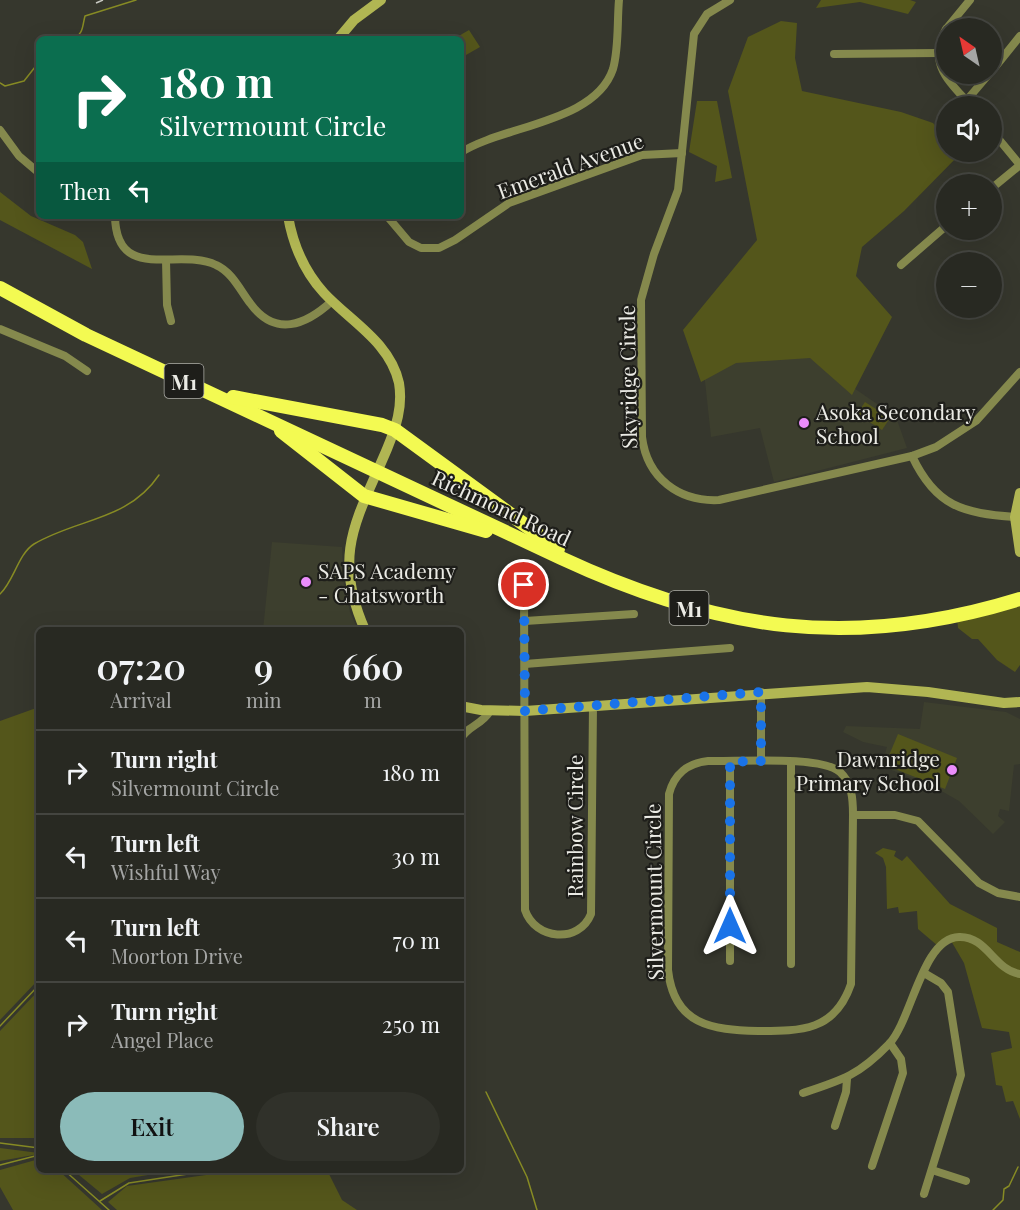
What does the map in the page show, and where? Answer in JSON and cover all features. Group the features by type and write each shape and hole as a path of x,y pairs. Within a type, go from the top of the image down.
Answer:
{"highway":[{"name":"Richmond Road","path":"0,288 50,317 270,422 378,468 561,558 639,592 737,619 837,628 938,620 1020,599"},
{"path":"181,379 245,400 382,425 395,430 549,543 639,592"},
{"path":"270,422 305,453 364,496 478,528 561,558"}],"street":[{"path":"341,36 354,20 381,0"},
{"path":"464,151 482,141 573,109 597,94 607,81 614,66 619,0"},
{"name":"Skyridge Circle","path":"730,0 707,14 694,34 678,190 654,254 641,300 642,437 647,459 656,474 681,494 702,500 719,500 912,456 950,441 970,426 1020,372"},
{"path":"956,18 970,0"},
{"path":"1002,58 1020,36"},
{"path":"834,54 936,54"},
{"path":"952,84 961,96"},
{"path":"0,130 19,156 36,170"},
{"path":"1002,143 1020,165 1002,180"},
{"name":"Emerald Avenue","path":"390,219 409,242 421,248 439,248 509,203 642,155 682,153"},
{"path":"115,219 117,233 126,250 140,258 201,261 222,268 255,310 279,324 293,324 309,319 332,300"},
{"path":"289,219 301,258 316,283 378,343 395,370 401,402 395,430 364,496 352,531 349,555 352,593 364,627"},
{"path":"901,265 936,235"},
{"path":"166,260 167,305 171,321"},
{"path":"0,328 65,356 87,371"},
{"path":"912,456 929,486 953,505 978,514 1015,517"},
{"path":"1020,493 1015,517 1020,552"},
{"name":"Rainbow Circle","path":"524,585 525,910 531,924 539,931 559,934 579,929 591,914 593,705"},
{"path":"525,621 634,614"},
{"path":"525,664 730,648"},
{"path":"464,707 490,711 525,711 761,692 893,688 1005,704 1020,702"},
{"path":"761,692 761,761"},
{"path":"1005,704 1020,711"},
{"path":"464,732 484,720 490,711"},
{"name":"Silvermount Circle","path":"700,762 730,762 820,763 839,771 850,788 853,815 852,973 847,996 839,1008 826,1020 795,1030 724,1030 707,1026 688,1014 678,1002 669,979 668,798 673,782 687,767 700,762"},
{"path":"730,762 730,962"},
{"path":"791,762 791,964"},
{"path":"853,815 895,815 918,821 979,883 998,892 1020,897"},
{"path":"803,1093 847,1079 890,1043 939,946 958,937 977,941 1005,969 1020,974"},
{"path":"924,973 941,982 948,992 961,1070 958,1089 924,1194"},
{"path":"872,1166 903,1073 899,1055 890,1043"},
{"path":"835,1126 846,1092 847,1079"},
{"path":"932,1170 966,1181"}],"shaded area":[{"path":"821,0 910,0 916,2 908,14 860,2 816,8"},
{"path":"781,21 797,23 795,58 802,91 901,112 933,123 936,126 936,162 952,162 940,174 936,174 936,178 904,211 862,247 856,276 892,317 852,395 810,358 736,363 701,382 683,330 757,240 728,91 748,37"},
{"path":"469,30 480,47 466,55 464,36 459,36"},
{"path":"697,101 717,101 732,178 715,182 717,166 689,152"},
{"path":"0,192 36,219 75,235 83,242 92,269 0,220"},
{"name":"Asoka Secondary School","path":"751,353 803,353 896,417 907,448 774,482 760,428 711,437 704,372"},
{"path":"865,402 890,418 882,430 857,414"},
{"name":"SAPS Academy - Chatsworth","path":"272,542 342,547 344,586 350,612 357,627 263,627"},
{"path":"1020,600 1020,665 1015,672 997,660 978,639 972,639 958,628 957,617"},
{"name":"Dawnridge Primary School","path":"924,702 1006,712 1020,719 1020,764 1014,765 1009,811 1000,809 998,816 1005,822 993,834 959,801 931,785 881,766 887,747 863,742 843,732 846,726 920,729"},
{"path":"36,708 36,982 0,1020 0,721"},
{"path":"898,734 957,758 945,789 885,765"},
{"path":"883,848 896,851 894,856 902,861 907,856 950,904 997,928 997,942 1020,952 1020,1119 1013,1101 1006,1102 1002,1086 996,1085 991,1053 1012,1048 1009,1032 982,1028 964,963 950,939 938,946 918,929 917,911 899,913 898,907 887,909 886,867 883,858 875,853"},
{"path":"36,993 36,1138 0,1138 0,1031"},
{"path":"0,1148 36,1153 36,1155 0,1161"},
{"path":"36,1160 36,1173 61,1173 102,1210 13,1210 0,1187 0,1170"},
{"path":"77,1173 160,1173 130,1178 102,1194"},
{"path":"220,1173 328,1173 342,1200 357,1210 117,1210 108,1202 127,1186"}],"waterway":[{"path":"77,36 81,32 85,16 136,0"},
{"path":"0,83 5,86 24,81 36,66"},
{"path":"0,594 24,554 34,544 133,502 159,475"},
{"path":"0,1026 36,988"},
{"path":"486,1092 527,1177 537,1210"},
{"path":"0,1143 36,1148"},
{"path":"0,1165 36,1156"},
{"path":"993,1210 1003,1200 1004,1189 1009,1186 1018,1167"},
{"path":"67,1173 109,1210"},
{"path":"100,1201 129,1183 194,1173"}],"railway":[{"path":"96,3 103,0"}],"place":[{"name":"Asoka Secondary School","path":"804,423"},
{"name":"SAPS Academy - Chatsworth","path":"306,582"},
{"name":"Dawnridge Primary School","path":"952,770"}],"route":[{"path":"524,585 525,711 761,692 761,761 730,762 730,926"}]}
